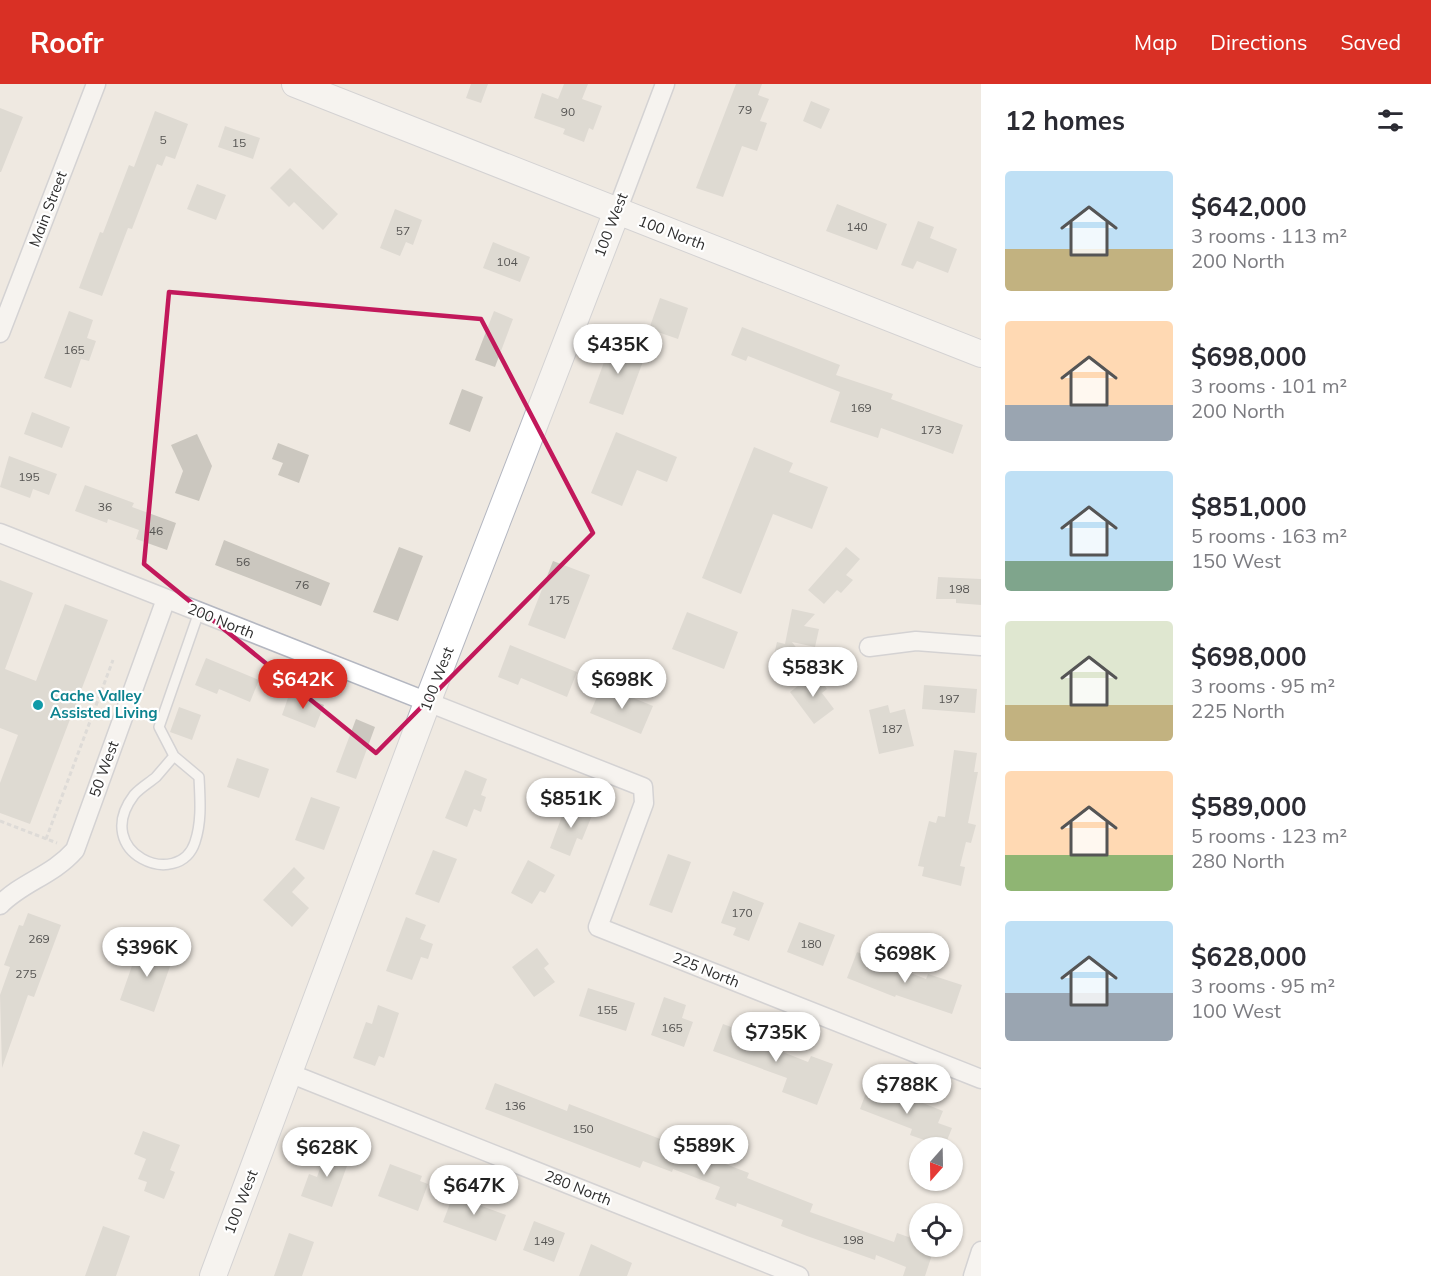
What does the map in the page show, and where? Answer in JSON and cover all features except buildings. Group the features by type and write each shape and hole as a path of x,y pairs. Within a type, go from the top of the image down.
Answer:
{"street":[{"name":"Main Street","path":"0,333 96,84"},
{"name":"100 North","path":"296,84 981,354"},
{"name":"100 West","path":"213,1276 428,703 665,84"},
{"name":"200 North","path":"0,533 643,787 644,803 598,927"},
{"name":"50 West","path":"0,905 9,895 61,866 75,850 166,599"},
{"path":"869,647 916,641 981,646"},
{"name":"225 North","path":"598,927 981,1079"},
{"name":"280 North","path":"289,1073 799,1276"},
{"path":"973,1276 981,1251"}],"lane":[{"path":"174,756 134,795 124,818 123,836 131,853 148,862 170,864 186,858 195,843 200,809 199,777 174,756 159,727 199,612"}],"path":[{"path":"46,838 113,660"},
{"path":"0,821 61,844"}],"highlighted area":[{"path":"169,292 481,319 593,533 376,753 144,564"}],"place":[{"name":"Cache Valley Assisted Living","path":"38,705"}]}
